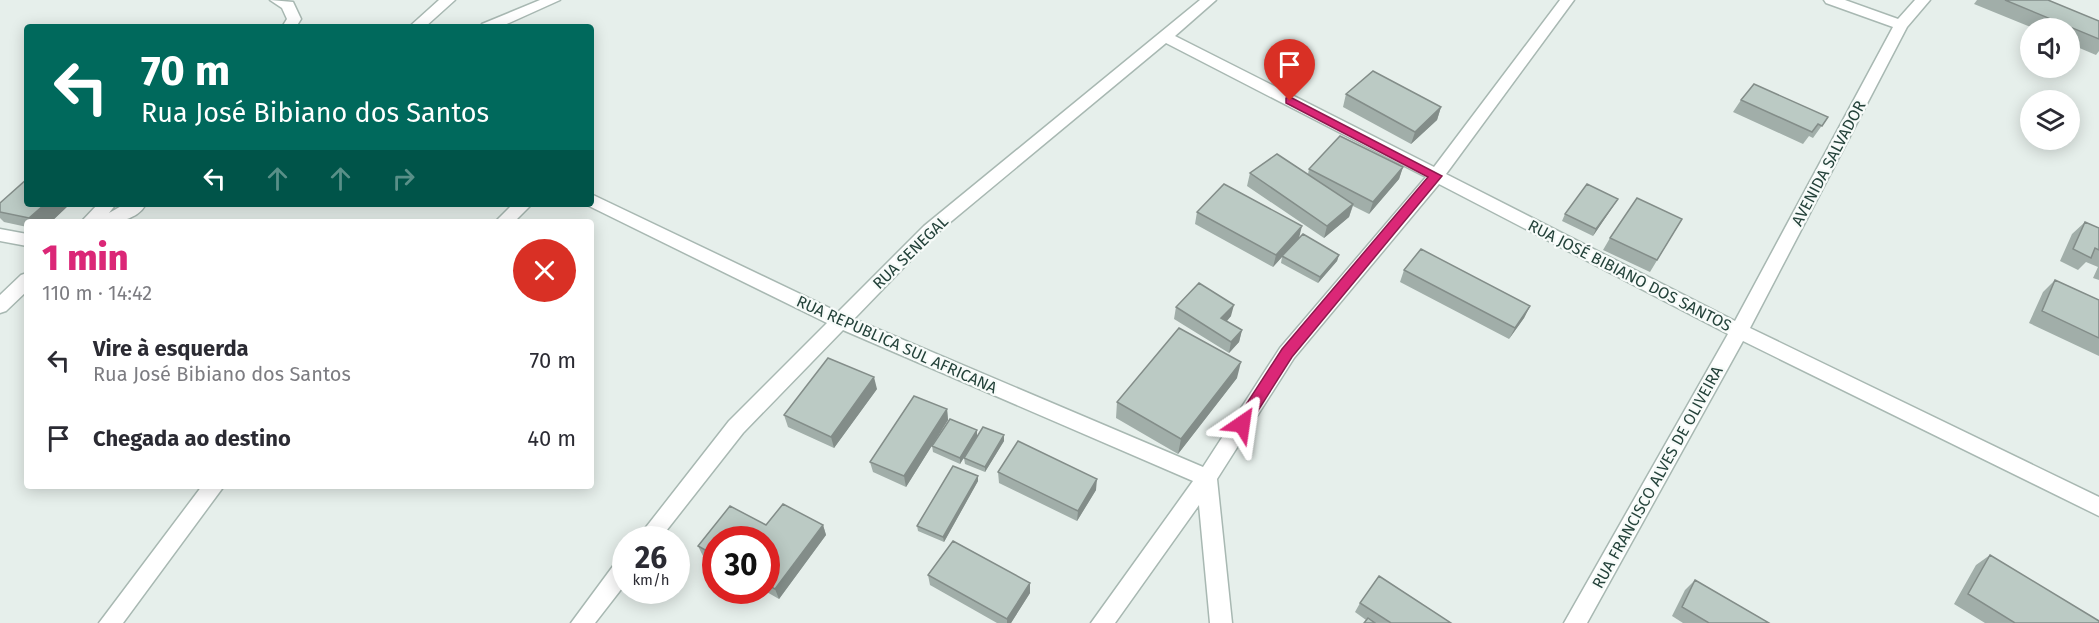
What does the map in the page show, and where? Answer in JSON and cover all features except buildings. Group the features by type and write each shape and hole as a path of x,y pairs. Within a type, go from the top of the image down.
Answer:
{"street":[{"path":"277,0 288,5 294,19 291,24"},
{"path":"420,24 448,0"},
{"path":"494,24 553,0"},
{"name":"RUA SENEGAL","path":"657,526 736,427 930,230 1209,0"},
{"path":"1102,623 1208,478 1287,353 1436,176 1567,0"},
{"path":"1831,0 1901,25"},
{"name":"AVENIDA SALVADOR","path":"1739,331 1901,25 1923,0"},
{"name":"RUA JOSÉ BIBIANO DOS SANTOS","path":"1164,36 1739,331 2099,507"},
{"name":"RUA REPUBLICA SUL AFRICANA","path":"594,201 840,321 1208,478"},
{"path":"92,219 105,207"},
{"path":"112,219 133,207"},
{"path":"506,219 520,207"},
{"path":"0,235 24,239"},
{"path":"0,306 24,283"},
{"name":"RUA FRANCISCO ALVES DE OLIVEIRA","path":"1575,623 1739,331"},
{"path":"1208,478 1221,623"},
{"path":"110,623 212,489"},
{"path":"582,623 612,583"}],"route":[{"path":"1242,424 1287,353 1436,176 1290,101"}]}
